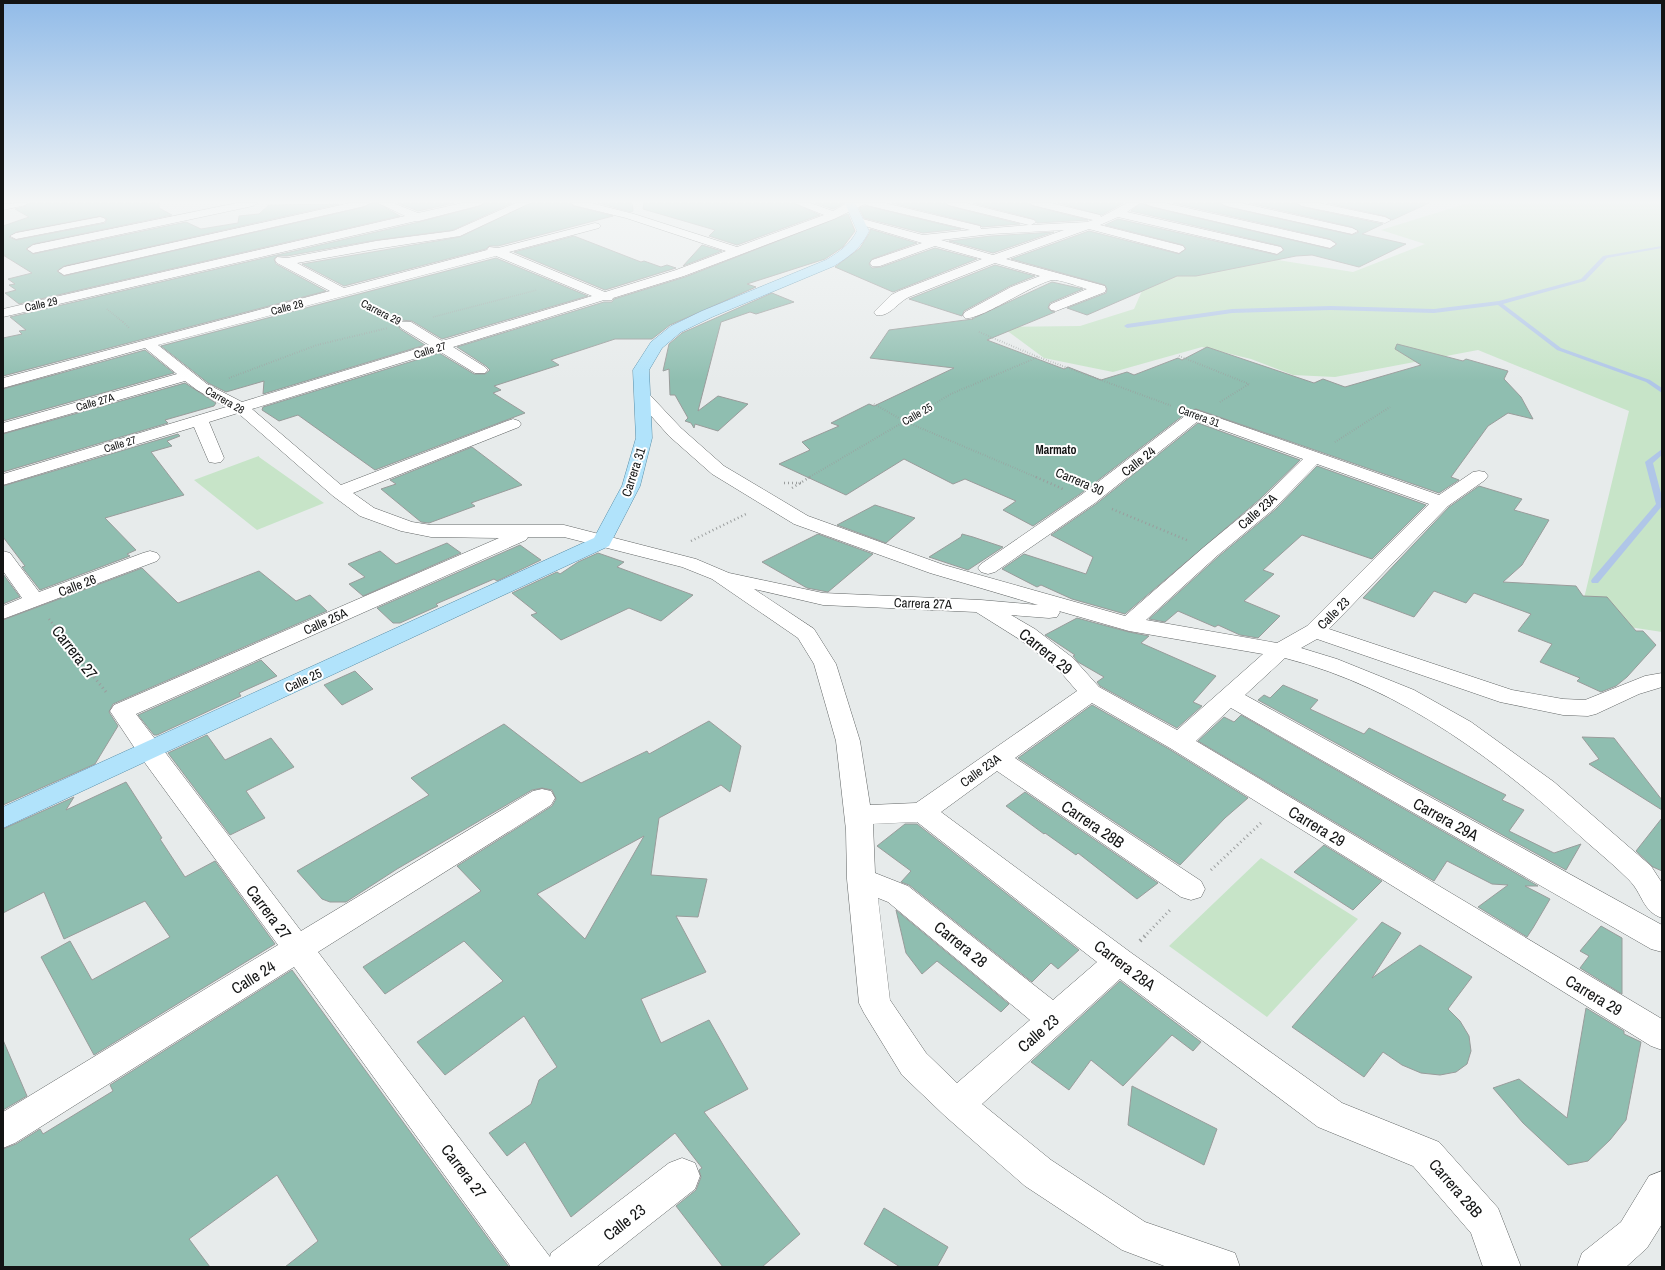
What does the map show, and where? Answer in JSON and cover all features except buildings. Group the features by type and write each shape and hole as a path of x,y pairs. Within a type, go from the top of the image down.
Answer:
{"main road":[{"name":"Carrera 31","path":"602,542 631,486 644,438 641,370 656,345 676,329 707,314 831,262"},
{"name":"Calle 25","path":"3,818 602,542"}],"street":[{"path":"52,262 93,292"},
{"path":"64,271 103,262"},
{"name":"Calle 29","path":"3,313 221,262"},
{"path":"286,262 342,292"},
{"name":"Calle 28","path":"3,383 454,262"},
{"path":"524,262 607,297"},
{"name":"Calle 27","path":"3,480 607,297 708,262"},
{"path":"881,312 896,298 904,294 986,262"},
{"path":"1006,262 1100,289 1056,307"},
{"path":"970,315 1016,290 1054,276"},
{"name":"Carrera 29","path":"406,325 480,370"},
{"name":"Carrera 28","path":"147,344 202,387 241,408 339,492 367,512 408,527 431,530 564,532 583,535 602,542 689,563 719,575"},
{"name":"Calle 27A","path":"3,428 187,376"},
{"path":"643,397 674,432 718,470 801,520 937,569 1129,624 1281,650 1328,664 1406,695 1462,728 1544,789 1636,869 1652,889 1662,906"},
{"name":"Carrera 31","path":"1196,415 1441,502"},
{"name":"Calle 24","path":"988,568 1088,499 1196,415"},
{"path":"200,420 215,458"},
{"path":"339,492 513,424"},
{"name":"Calle 23A","path":"1129,624 1211,550 1268,504 1315,456"},
{"name":"Calle 23","path":"1179,742 1281,650 1314,631 1441,502 1479,476"},
{"name":"Calle 25A","path":"122,711 529,531"},
{"path":"3,557 35,601"},
{"name":"Calle 26","path":"3,612 150,557"},
{"path":"719,575 806,634 825,664 848,741 858,815 861,879 875,1003 914,1064 957,1104 1038,1173 1135,1236 1221,1267"},
{"name":"Carrera 27A","path":"719,575 823,599 1029,609 1129,624"},
{"name":"Carrera 29","path":"981,606 1027,634 1065,663 1091,692 1179,742 1662,1036"},
{"path":"1314,631 1508,697 1563,707 1588,708 1631,688 1653,680 1662,680"},
{"name":"Calle 23A","path":"922,812 1091,692"},
{"name":"Carrera 29A","path":"1230,697 1662,940"},
{"name":"Carrera 27","path":"122,711 149,750 535,1267"},
{"name":"Carrera 28B","path":"996,758 1191,889"},
{"name":"Calle 24","path":"3,1130 298,950 542,798"},
{"path":"858,815 922,812"},
{"name":"Carrera 28A","path":"922,812 1119,961 1330,1115 1426,1154"},
{"name":"Carrera 28","path":"861,879 898,894 1054,1020"},
{"name":"Calle 23","path":"957,1104 1054,1020 1119,961"},
{"name":"Carrera 28B","path":"1426,1154 1485,1221 1502,1267"},
{"name":"Calle 23","path":"566,1267 682,1176"},
{"path":"1596,1267 1634,1235 1662,1189"}],"path":[{"path":"93,292 112,315 147,344"},
{"name":"Carrera 29","path":"342,292 406,325"},
{"name":"Carrera 31","path":"974,330 1038,357 1196,415"},
{"path":"1179,356 1249,384 1196,415"},
{"name":"Calle 25","path":"801,483 951,394 1038,357"},
{"name":"Carrera 30","path":"874,404 904,421 1211,550"},
{"path":"1315,456 1390,406"},
{"path":"662,556 770,502"},
{"name":"Carrera 27","path":"35,601 122,711"}],"green space":[{"path":"1180,262 1292,262 1353,272 1378,262 1662,262 1662,632 1577,619 1580,615 1629,411 1478,350 1335,377 1293,375 1251,359 1202,347 1113,372 1044,358 1002,327 1080,326 1134,309 1145,284"},
{"path":"259,456 324,503 257,530 194,480"},
{"path":"1261,858 1358,919 1267,1017 1169,946"}],"waterway":[{"path":"1499,303 1583,280 1600,262"},
{"path":"1127,326 1232,311 1331,308 1434,311 1499,303"},
{"path":"1499,303 1559,349 1648,381 1662,391"},
{"path":"1595,581 1660,504 1649,462 1662,451"}],"district":[{"name":"Marmato","path":"1056,450"}]}
